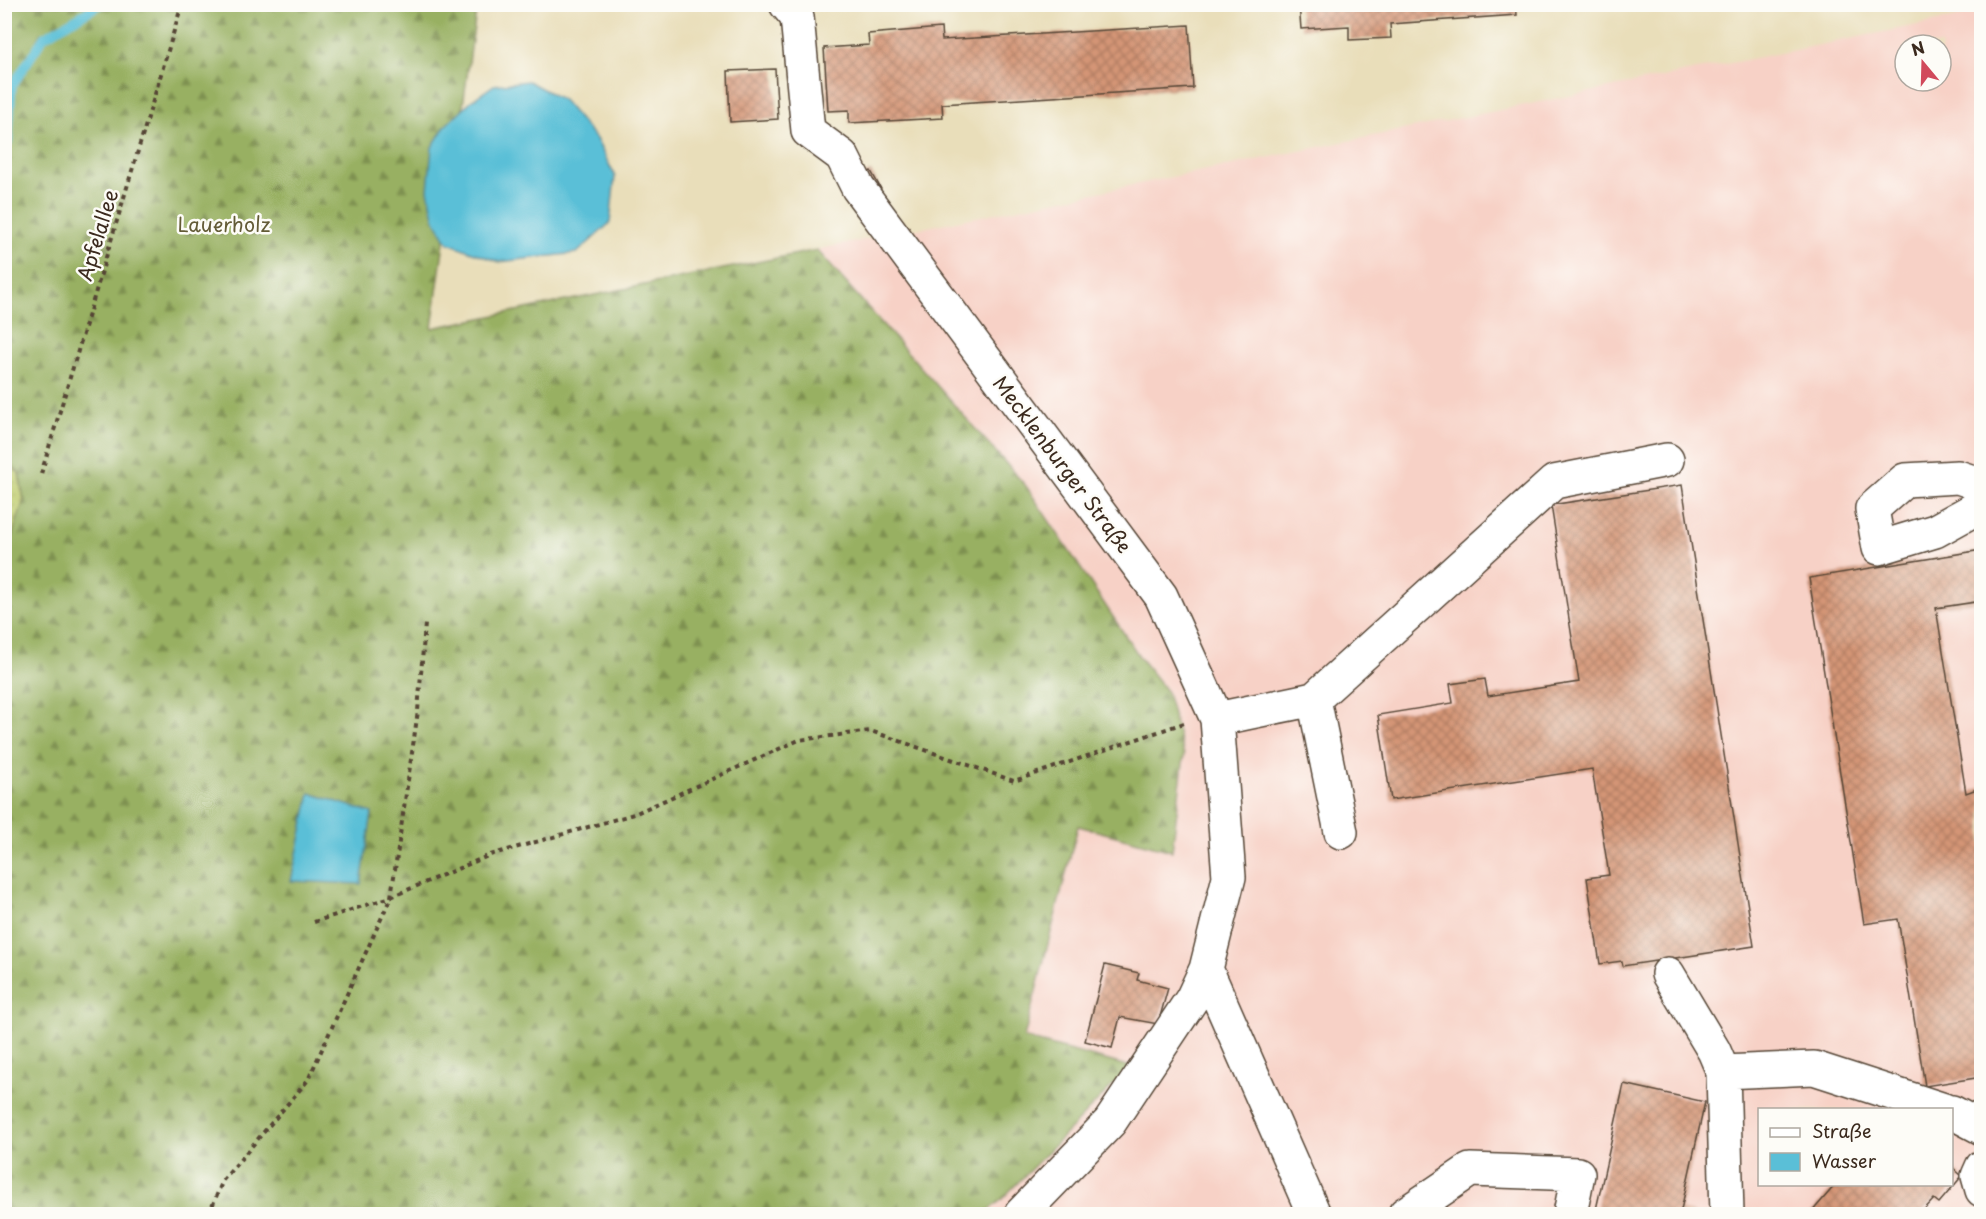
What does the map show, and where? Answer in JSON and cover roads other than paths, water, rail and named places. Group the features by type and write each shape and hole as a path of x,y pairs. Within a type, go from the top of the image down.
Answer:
{"street":[{"name":"Mecklenburger Straße","path":"786,4 797,17 808,131 842,156 858,188 1161,596 1217,719 1229,877 1206,969 1192,999 1110,1122 1021,1215"},
{"path":"1217,719 1314,699 1554,482 1667,460"},
{"path":"1982,485 1958,477 1905,480 1872,509 1879,548 1935,531 1982,505"},
{"path":"1314,699 1341,832"},
{"path":"1206,969 1314,1215"},
{"path":"1668,974 1714,1051 1723,1072 1727,1215"},
{"path":"1723,1072 1814,1068 1938,1108"},
{"path":"1953,1113 1982,1128"},
{"path":"1982,1167 1978,1176 1982,1190"},
{"path":"1405,1215 1470,1170 1578,1174 1570,1215"}],"water":[{"path":"528,81 563,100 596,139 615,176 610,223 577,253 499,262 448,243 435,221 428,190 432,147 445,126 471,101 494,85"},
{"path":"310,793 372,813 361,884 291,881"}],"waterway":[{"path":"4,148 8,143 12,86 44,37 101,4"}],"park label":[{"name":"Lauerholz","path":"224,224"}]}
